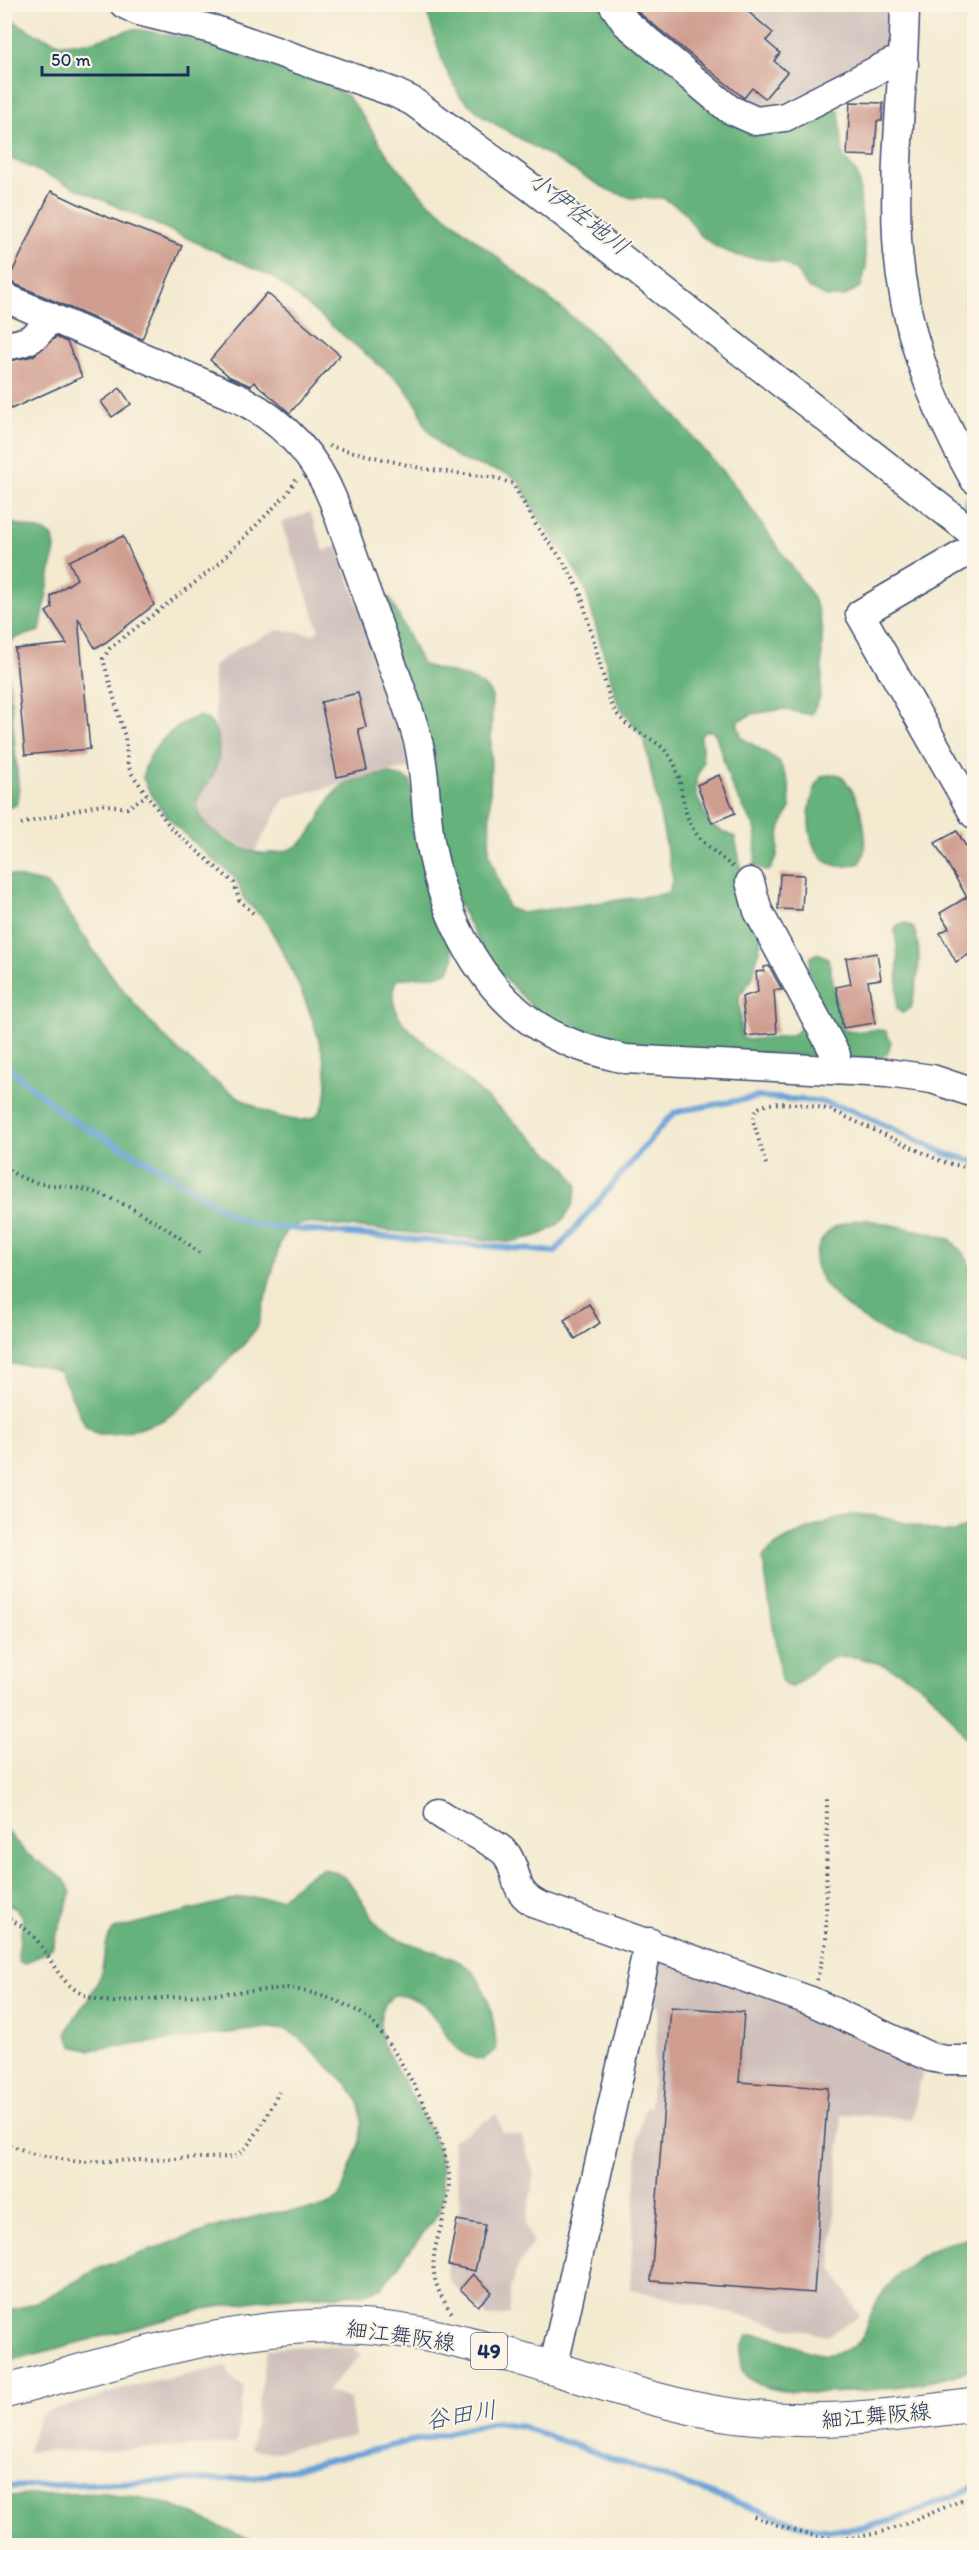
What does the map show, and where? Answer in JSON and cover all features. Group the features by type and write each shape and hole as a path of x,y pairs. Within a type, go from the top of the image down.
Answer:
{"main road":[{"name":"細江舞阪線","path":"4,2392 205,2339 278,2327 373,2328 456,2342 705,2410 779,2420 862,2419 975,2405"}],"street":[{"path":"124,4 138,11 214,30 393,92 412,101 533,189 973,544 860,614 975,814"},
{"path":"613,4 626,23 729,109 756,121 786,117 891,63 904,64"},
{"path":"905,4 897,205 900,270 905,303 918,356 933,397 975,479"},
{"path":"4,297 243,400 276,421 310,457 333,500 418,741 430,839 436,873 447,907 462,939 481,969 503,996 529,1020 559,1038 591,1051 625,1059 909,1075 975,1093"},
{"path":"4,346 32,340 39,334 49,316"},
{"path":"750,882 758,911 836,1055 835,1070"},
{"path":"439,1813 506,1854 517,1886 530,1900 811,2001 930,2057 945,2060 975,2060"},
{"path":"553,2369 649,1942"}],"path":[{"path":"975,269 970,307 975,341"},
{"path":"253,914 238,900 234,883 171,828 128,766 123,728 104,666 106,652 215,567 286,495 315,445 327,445 424,469 497,478 513,484 536,525 563,561 580,591 611,704 619,718 667,753 677,773 687,815 694,831 750,882"},
{"path":"21,824 101,804 127,808 147,795"},
{"path":"766,1164 753,1121 756,1110 766,1103 798,1104 831,1110 943,1162 975,1169"},
{"path":"4,1166 33,1184 87,1190 108,1198 178,1235 199,1253"},
{"path":"811,2001 826,1942 827,1795"},
{"path":"4,1917 26,1927 72,1990 92,2000 114,2002 288,1989 314,1994 352,2008 378,2028 437,2132 445,2151 449,2192 433,2260 433,2273 441,2298 459,2323 456,2342"},
{"path":"4,2143 34,2154 78,2162 234,2157 249,2143 279,2092"},
{"path":"753,2516 810,2536 847,2538 883,2531 975,2495"}],"shaded area":[{"path":"619,5 895,5 894,52 757,115"},
{"path":"310,512 324,551 337,546 398,715 411,767 285,798 254,852 208,828 199,818 196,804 201,790 216,770 213,666 241,646 279,630 315,634 319,629 281,523"},
{"path":"656,1950 925,2061 912,2119 842,2114 831,2267 860,2316 827,2336 630,2289 638,2136 645,2107 650,2107 659,2004 645,2003"},
{"path":"497,2114 502,2132 522,2136 534,2175 526,2225 533,2243 519,2264 510,2288 510,2314 487,2317 449,2281 447,2270 460,2204 452,2141"},
{"path":"310,2346 355,2347 361,2355 326,2391 350,2399 355,2436 272,2452 251,2449 267,2349"},
{"path":"227,2366 229,2376 244,2387 237,2440 234,2444 103,2451 27,2451 40,2417 49,2411 130,2387"}],"green space":[{"path":"425,5 605,5 725,115 830,105 839,111 843,157 857,173 859,184 866,267 861,286 844,297 826,297 808,288 797,272 783,262 739,256 718,248 699,234 683,210 663,198 632,198 608,190 485,118 460,96 444,66"},
{"path":"4,15 35,34 62,44 90,42 134,29 188,38 324,83 346,95 360,112 388,156 426,200 587,329 662,401 735,486 811,594 822,628 820,697 811,715 784,709 752,714 737,722 742,738 779,761 789,784 790,808 780,829 777,856 770,870 765,871 755,865 756,830 731,785 716,735 712,731 705,731 701,735 703,763 696,779 696,795 711,826 735,837 744,884 762,936 752,979 739,996 741,1033 743,1038 748,1040 775,1038 799,1031 804,1023 808,1002 811,957 818,953 828,958 843,1030 886,1031 891,1042 888,1053 880,1059 627,1047 594,1040 536,1011 490,962 458,903 382,599 384,596 390,598 422,664 471,679 487,689 492,696 489,853 508,908 522,913 663,894 669,891 673,879 645,742 617,701 585,588 568,558 541,522 518,480 508,474 459,459 440,445 425,426 419,408 403,385 273,277 5,156"},
{"path":"5,521 45,532 53,537 55,548 40,631 15,638 6,646 19,795 16,805 5,809"},
{"path":"199,716 211,724 219,746 217,763 213,774 198,797 197,811 201,819 217,834 254,852 265,854 281,852 302,842 315,827 330,799 344,785 387,774 400,776 410,781 454,958 449,971 439,975 397,979 393,991 396,1010 407,1027 566,1168 577,1185 569,1210 555,1227 534,1237 508,1242 307,1223 295,1225 286,1231 280,1243 258,1326 245,1343 186,1403 164,1420 138,1429 98,1434 86,1427 60,1372 37,1365 5,1364 5,874 46,884 113,977 149,1021 190,1061 235,1095 266,1112 299,1120 315,1117 320,1112 326,1095 326,1072 312,1017 289,963 268,925 247,902 232,874 191,840 163,811 143,778 149,758 163,740 180,725"},
{"path":"837,774 845,780 857,802 862,815 865,842 860,863 842,866 827,862 817,853 811,839 809,823 814,790 822,776"},
{"path":"905,923 913,927 919,957 911,1008 902,1013 897,1009 898,958 895,930 899,924"},
{"path":"863,1219 931,1233 951,1240 965,1256 974,1273 974,1366 944,1358 900,1341 866,1321 833,1294 822,1279 816,1265 817,1250 825,1236 835,1227"},
{"path":"856,1514 876,1516 943,1532 954,1532 974,1523 974,1754 955,1723 932,1696 904,1675 888,1667 856,1658 838,1657 821,1663 802,1681 791,1687 785,1685 781,1680 763,1559 778,1544 805,1530"},
{"path":"5,1829 26,1853 64,1879 71,1892 52,1948 24,1964 19,1961 18,1955 23,1917 15,1908 5,1904"},
{"path":"322,1869 335,1872 345,1878 353,1886 371,1916 388,1934 447,1956 468,1967 480,1983 488,2001 493,2020 496,2049 483,2060 467,2055 456,2047 423,2004 410,1998 393,1995 384,2006 380,2018 383,2044 432,2134 439,2153 443,2192 440,2211 382,2287 363,2294 275,2298 210,2308 5,2362 5,2312 40,2301 100,2268 222,2225 271,2213 315,2209 328,2205 340,2197 360,2141 362,2119 358,2100 348,2085 299,2038 287,2030 269,2028 88,2050 73,2046 67,2033 99,1979 108,1940 114,1929 239,1898 281,1898 309,1875"},
{"path":"974,2239 974,2366 952,2376 904,2386 836,2393 802,2393 773,2389 752,2380 742,2366 742,2350 748,2336 771,2337 816,2353 828,2354 850,2348 863,2337 878,2300 903,2270 935,2248"},
{"path":"105,2493 142,2498 169,2505 242,2536 282,2545 5,2545 5,2496"}],"building":[{"path":"633,4 739,4 773,33 766,41 780,53 774,61 787,72 765,98 752,88 744,98 638,12"},
{"path":"850,102 883,103 882,121 877,121 875,156 847,155"},
{"path":"51,191 102,215 182,246 142,339 8,281"},
{"path":"267,293 340,355 290,413 254,382 251,386 230,377 210,360"},
{"path":"56,337 67,342 82,377 11,409 4,394 4,362 33,356"},
{"path":"120,388 131,404 112,417 101,402"},
{"path":"123,536 154,605 95,648 78,618 90,749 25,755 15,649 67,644 46,612 52,608 51,596 77,579 69,561"},
{"path":"358,693 366,727 358,729 367,770 337,777 321,702"},
{"path":"719,775 735,813 712,823 697,785"},
{"path":"957,831 975,862 975,951 956,962 940,933 949,928 940,913 967,897 935,843"},
{"path":"780,874 804,875 802,910 778,909"},
{"path":"877,953 881,979 868,981 875,1023 843,1028 836,987 851,984 846,958"},
{"path":"769,966 782,990 774,990 777,1033 746,1036 742,997 758,992 756,972 764,971 764,967"},
{"path":"589,1304 600,1323 575,1339 564,1320"},
{"path":"671,2007 744,2012 739,2082 828,2088 814,2293 651,2281"},
{"path":"457,2220 485,2225 475,2271 448,2265"},
{"path":"473,2274 492,2292 478,2306 460,2289"}],"waterway":[{"path":"963,515 968,498"},
{"path":"4,1063 68,1118 151,1163 230,1214 250,1223 272,1227 555,1252 674,1113 758,1097 817,1101 852,1110 946,1154 974,1161"},
{"name":"谷田川","path":"4,2487 253,2478 494,2422 520,2426 795,2523 819,2528 842,2530 887,2522 974,2487"}],"water label":[{"name":"小伊佐地川","path":"579,213"}]}
